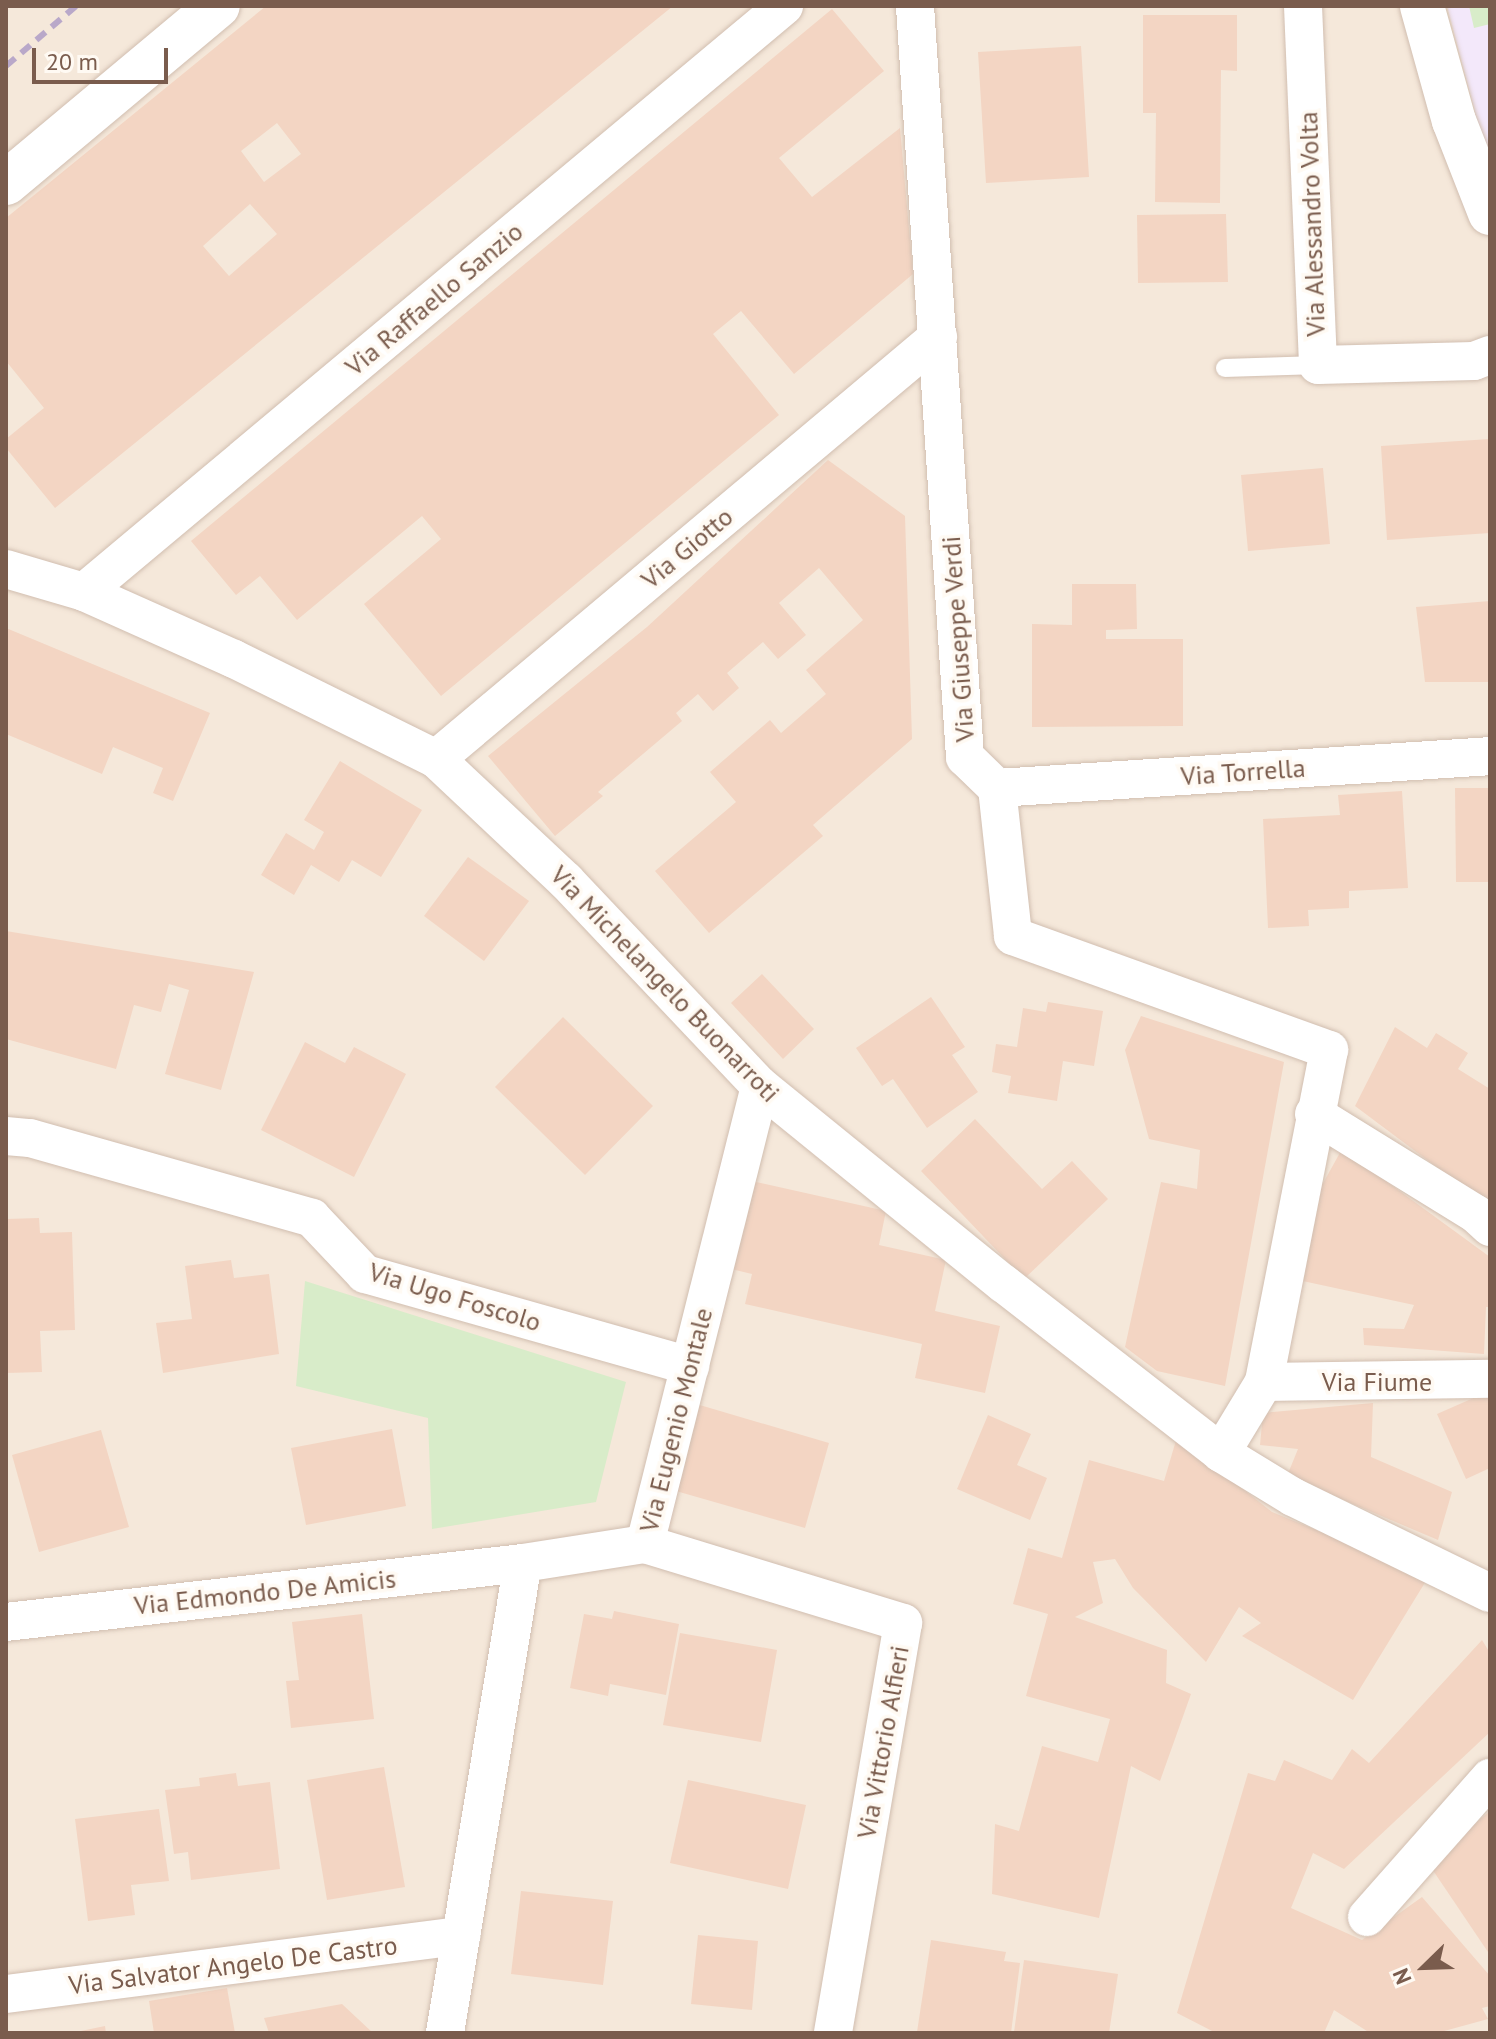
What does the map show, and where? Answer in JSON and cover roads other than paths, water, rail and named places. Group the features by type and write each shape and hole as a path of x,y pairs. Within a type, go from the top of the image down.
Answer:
{"street":[{"path":"6,183 218,6"},
{"name":"Via Raffaello Sanzio","path":"84,592 784,6"},
{"name":"Via Giuseppe Verdi","path":"915,6 965,757 997,788"},
{"name":"Via Alessandro Volta","path":"1303,6 1318,365 1474,361 1490,355"},
{"path":"1422,6 1454,121 1490,213"},
{"name":"Via Giotto","path":"436,759 938,337"},
{"name":"Via Michelangelo Buonarroti","path":"6,569 84,592 234,659 436,759 566,881 760,1086 1004,1284 1221,1453 1293,1497 1490,1593"},
{"name":"Via Torrella","path":"997,788 1490,756"},
{"path":"997,788 1013,936 1329,1050 1314,1114 1264,1382 1221,1453"},
{"name":"Via Eugenio Montale","path":"523,1563 645,1544 760,1086"},
{"path":"1314,1114 1476,1214 1490,1227"},
{"name":"Via Ugo Foscolo","path":"6,1136 30,1138 312,1218 365,1274 690,1366"},
{"name":"Via Fiume","path":"1264,1382 1490,1379"},
{"name":"Via Vittorio Alfieri","path":"645,1544 903,1623 833,2033"},
{"path":"445,2033 523,1563"},
{"name":"Via Edmondo De Amicis","path":"6,1622 523,1563"},
{"path":"1367,1917 1490,1778"},
{"name":"Via Salvator Angelo De Castro","path":"6,1994 461,1936"}],"lane":[{"path":"1225,368 1318,365"}],"railway":[{"path":"6,66 76,6"}]}
